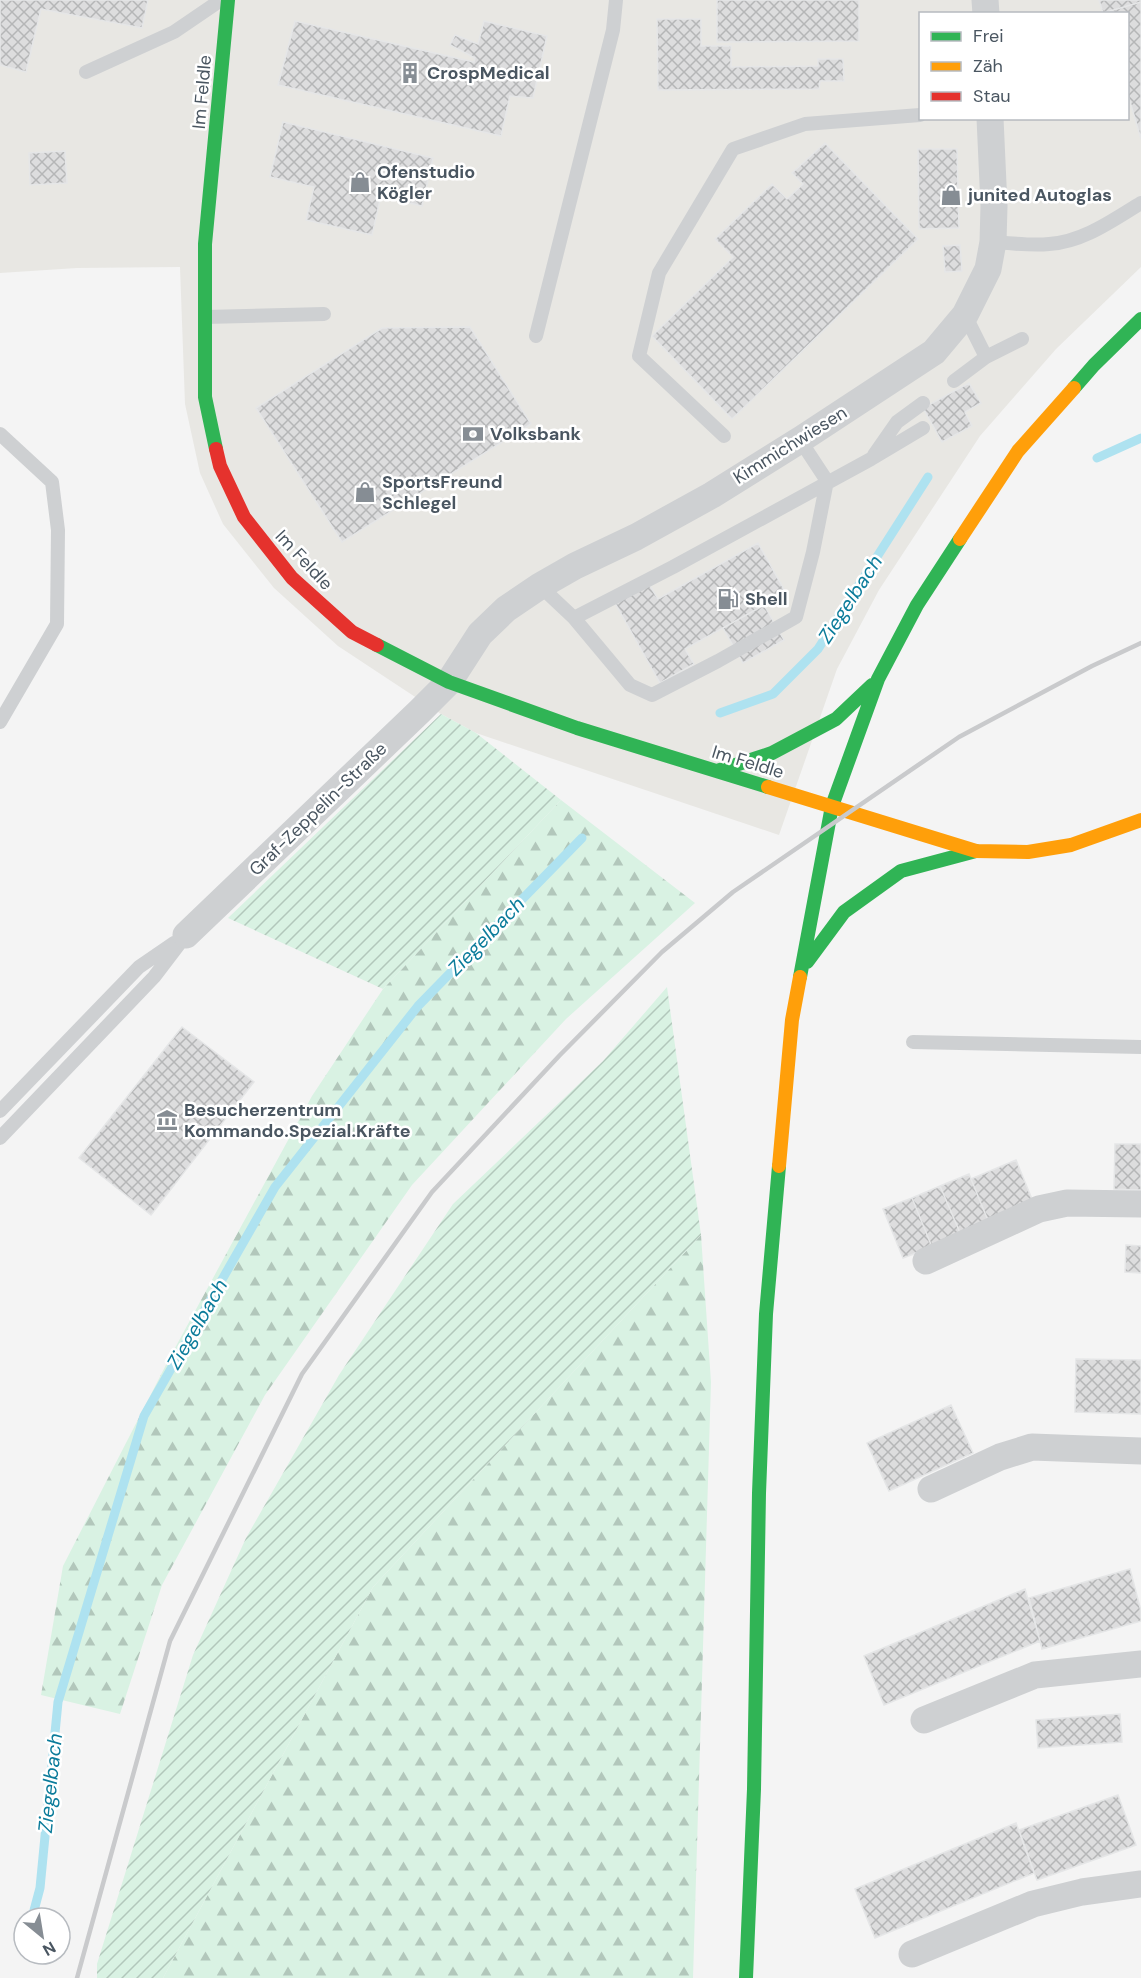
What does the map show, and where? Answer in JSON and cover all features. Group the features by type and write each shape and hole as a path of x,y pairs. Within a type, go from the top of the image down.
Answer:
{"main road":[{"name":"Im Feldle","path":"228,0 205,244 205,397 220,466 244,517 292,578 352,632 449,682 577,728 976,851"},
{"path":"746,1978 754,1789 759,1493 766,1314 792,1020 832,806 878,679 917,605 1018,451 1094,364 1141,319"},
{"path":"717,771 772,753 836,718 878,679"},
{"path":"802,968 844,912 901,871 976,851 1028,852 1071,845 1141,820"}],"street":[{"name":"Kimmichwiesen","path":"449,682 480,634 506,609 575,566 645,532 712,495 934,352 965,315 988,269 993,242 994,206 990,120"},
{"name":"Graf-Zeppelin-Straße","path":"186,934 449,682"},
{"path":"926,1261 1039,1209 1067,1203 1141,1204"},
{"path":"931,1489 1000,1457 1032,1447 1141,1450"},
{"path":"924,1720 1035,1675 1141,1664"},
{"path":"912,1954 1033,1904 1082,1892 1141,1884"}],"lane":[{"path":"86,72 174,32 220,0"},
{"path":"536,336 613,30 616,0"},
{"path":"724,436 639,356 659,273 733,149 806,124 919,115"},
{"path":"993,242 1049,244 1074,239 1100,228 1141,203"},
{"path":"206,317 324,314"},
{"path":"965,315 986,357"},
{"path":"954,381 986,357 1022,339"},
{"path":"871,459 897,422 923,403"},
{"path":"574,618 674,567 923,428"},
{"path":"0,434 52,482 58,530 57,624 0,722"},
{"path":"540,586 574,618 630,685 652,694 718,661 796,617 828,482 800,440"},
{"name":"Graf-Zeppelin-Straße","path":"0,1111 139,967 186,934"},
{"name":"Graf-Zeppelin-Straße","path":"0,1138 154,977 186,934"},
{"path":"913,1042 1141,1047"}],"shaded area":[{"path":"0,0 1141,0 1141,267 1056,349 980,436 879,590 837,669 779,835 476,733 441,714 338,646 274,588 223,524 200,473 185,404 180,267 77,268 0,273"}],"green space":[{"path":"441,714 476,733 561,800 383,989 228,918"},
{"path":"561,800 695,903 566,1019 412,1185 265,1395 162,1585 120,1714 41,1695 63,1566 169,1359 312,1096 383,989"},
{"path":"667,987 701,1235 373,1587 163,1978 97,1978 97,1964 193,1655 246,1538 339,1375 453,1204 603,1061"},
{"path":"701,1235 711,1382 693,1978 163,1978 373,1587"}],"building":[{"path":"0,0 148,0 142,28 41,9 26,72 0,65"},
{"path":"717,0 859,0 859,41 717,42"},
{"path":"1099,0 1141,0 1141,2 1103,12"},
{"path":"1141,2 1141,139 1129,98 1129,12 1106,12"},
{"path":"657,19 701,19 701,46 731,46 731,67 818,66 818,59 843,59 844,81 820,81 819,89 658,90"},
{"name":"CrospMedical","path":"295,21 474,62 475,58 450,45 455,35 478,44 484,21 547,36 533,98 510,96 501,136 278,85"},
{"name":"Ofenstudio Kögler","path":"283,122 433,158 422,206 381,196 372,235 306,220 314,187 270,177"},
{"path":"825,143 918,239 732,419 652,336 733,257 715,239 772,184 787,199 803,184 792,173"},
{"path":"918,149 957,149 959,228 919,229"},
{"path":"65,151 67,183 30,185 29,153"},
{"path":"960,245 962,271 945,272 943,246"},
{"path":"470,327 531,424 342,542 256,408 382,328"},
{"path":"969,383 981,403 965,412 972,426 942,442 923,408"},
{"path":"758,543 786,593 685,649 694,664 660,683 615,603 649,584 658,599"},
{"path":"764,605 784,640 743,663 723,628"},
{"name":"Besucherzentrum Kommando.Spezial.Kräfte","path":"182,1027 254,1082 151,1215 79,1158"},
{"path":"1115,1144 1141,1144 1141,1190 1114,1189"},
{"path":"1016,1160 1034,1204 989,1223 971,1179"},
{"path":"969,1174 989,1223 961,1235 940,1186"},
{"path":"940,1186 961,1235 932,1247 912,1198"},
{"path":"912,1198 932,1247 903,1258 883,1209"},
{"path":"1126,1245 1141,1246 1141,1273 1125,1272"},
{"path":"1076,1359 1141,1360 1141,1414 1075,1412"},
{"path":"951,1405 973,1453 889,1491 867,1443"},
{"path":"1130,1569 1141,1611 1141,1621 1042,1649 1029,1598"},
{"path":"1025,1589 1040,1641 884,1705 864,1656"},
{"path":"1120,1714 1122,1742 1038,1748 1036,1720"},
{"path":"1118,1795 1136,1845 1037,1880 1019,1830"},
{"path":"1016,1823 1034,1873 875,1938 855,1889"}],"waterway":[{"name":"Ziegelbach","path":"1097,458 1141,438"},
{"name":"Ziegelbach","path":"720,713 773,694 818,649 928,477"},
{"name":"Ziegelbach","path":"35,1906 40,1888 58,1702 144,1416 275,1187 418,1006 582,838"}],"railway":[{"path":"77,1978 170,1641 302,1374 432,1192 560,1055 662,952 733,892 959,737 1092,666 1141,643"}],"traffic: fast":[{"path":"216,449 205,397 205,244 228,0"},
{"path":"1074,388 1141,319"},
{"path":"800,977 832,806 878,679 917,605 960,539"},
{"path":"377,645 449,682 577,728 768,787"},
{"path":"717,771 772,753 836,719 872,685"},
{"path":"807,962 844,912 901,871 976,851"},
{"path":"746,1978 754,1789 759,1493 766,1314 779,1166"}],"traffic: slow":[{"path":"960,539 1018,451 1074,388"},
{"path":"768,787 976,851 1028,852 1071,845 1141,820"},
{"path":"779,1166 792,1020 800,977"}],"traffic: jam":[{"path":"216,449 220,466 244,517 292,578 352,632 377,645"}],"place":[{"name":"CrospMedical","path":"410,73"},
{"name":"Ofenstudio Kögler","path":"360,182"},
{"name":"junited Autoglas","path":"951,195"},
{"name":"Volksbank","path":"473,434"},
{"name":"SportsFreund Schlegel","path":"365,492"},
{"name":"Shell","path":"728,599"},
{"name":"Besucherzentrum Kommando.Spezial.Kräfte","path":"167,1120"}]}
